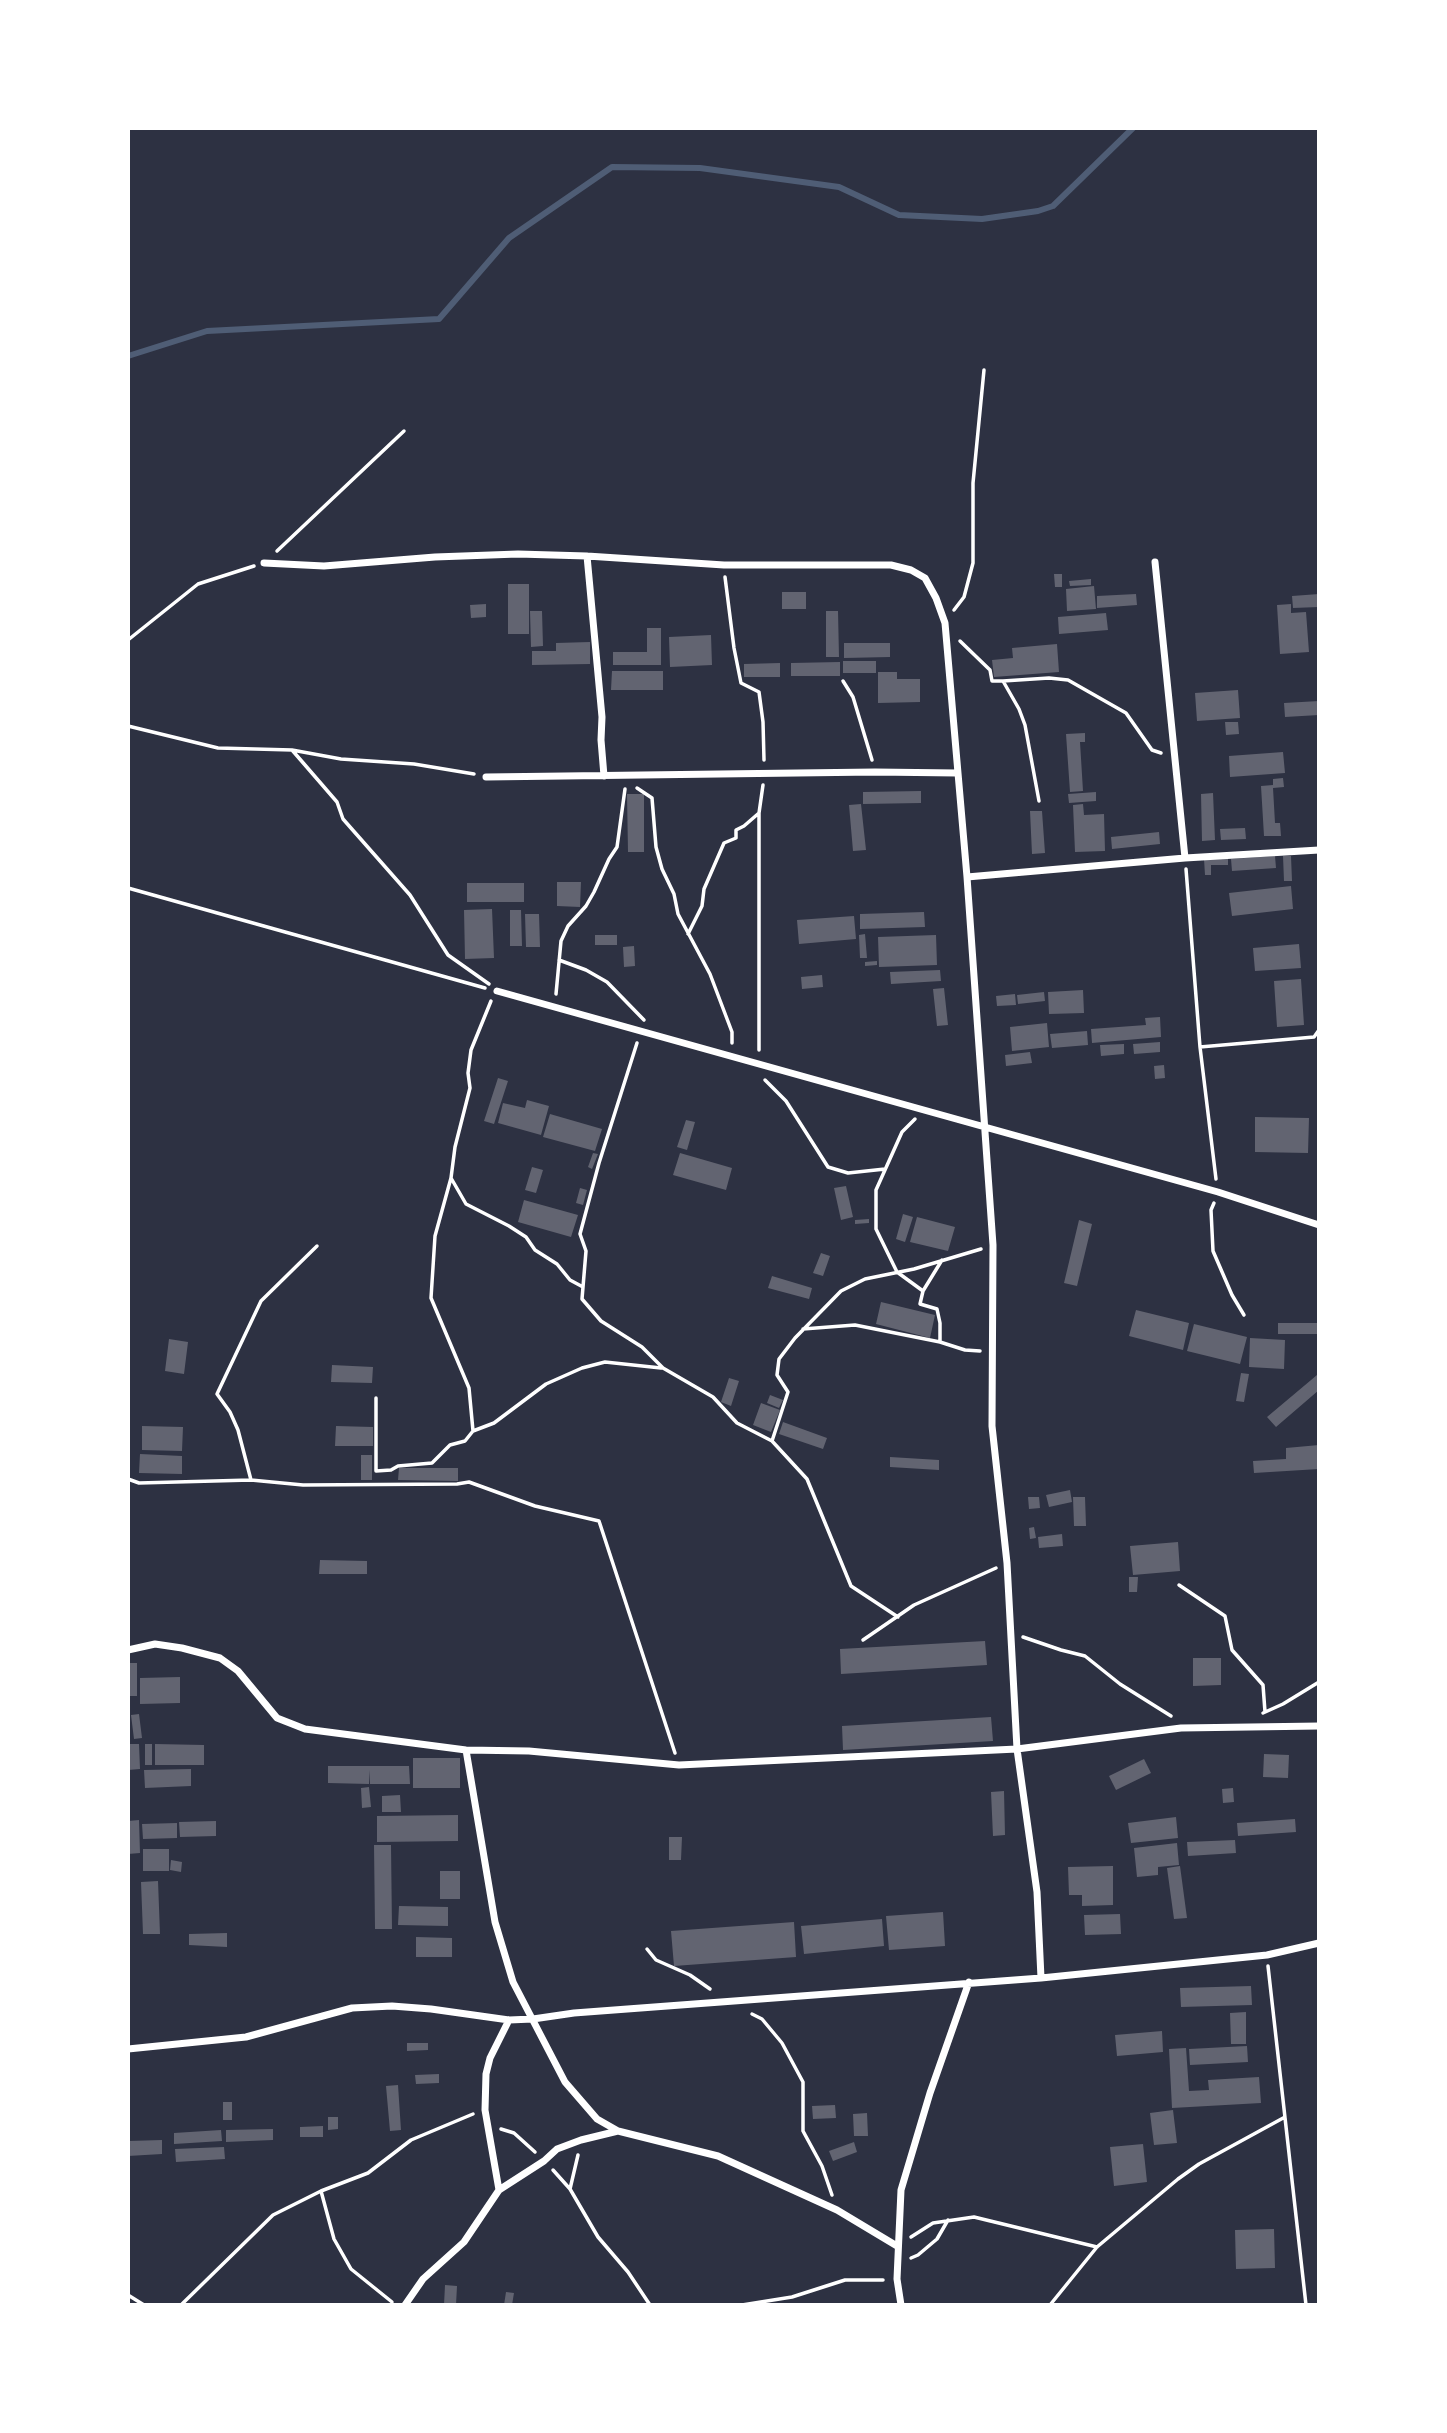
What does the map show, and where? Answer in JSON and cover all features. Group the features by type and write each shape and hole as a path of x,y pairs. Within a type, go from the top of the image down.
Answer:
{"street":[{"path":"264,563 324,566 435,557 518,554 724,565 891,565 911,570 925,578 936,597 945,624 967,877 993,1245 992,1426 1007,1563 1017,1749 1037,1892 1041,1978"},
{"path":"587,556 603,717 601,740 604,776"},
{"path":"1155,562 1177,758 1185,858"},
{"path":"486,777 957,773"},
{"path":"967,877 1185,858 1319,850"},
{"path":"497,991 1218,1192 1319,1225"},
{"path":"128,1650 155,1644 220,1658 239,1671 277,1718 305,1729 466,1750 529,1751 679,1765 1017,1749 1181,1727 1319,1726"},
{"path":"466,1750 495,1922 513,1982 565,2082 597,2119 618,2131 718,2156 837,2210 897,2246"},
{"path":"128,2049 246,2037 352,2008 392,2006 509,2020 533,2020 574,2013 1041,1978 1267,1955 1319,1943"},
{"path":"901,2305 897,2279 897,2246 901,2190 908,2160 969,1982"},
{"path":"499,2190 485,2110 488,2065 509,2020"},
{"path":"405,2305 423,2279 464,2242 499,2190 544,2161 557,2149 618,2131"}],"path":[{"path":"984,370 973,483 972,563 964,597 945,624 990,670 992,681 1049,678 1068,680 1126,713 1152,750 1177,758"},
{"path":"128,640 198,584 264,563 404,431"},
{"path":"724,565 741,683 759,692 763,722 764,775 759,813 757,1071 786,1101 828,1167 848,1173 885,1169"},
{"path":"843,681 853,697 875,772"},
{"path":"1003,681 1026,725 1039,801"},
{"path":"128,726 218,748 292,750 341,759 414,764 486,777"},
{"path":"292,750 337,802 343,819 410,895 448,955 475,972 497,991"},
{"path":"554,1008 561,941 568,926 586,906 617,847 623,792 629,784 652,798 656,847 662,869 674,894 678,915 710,974 732,1032 732,1043 747,1061"},
{"path":"688,934 702,906 704,889 724,843 736,838 736,830 759,813"},
{"path":"1185,858 1200,1046 1218,1192 1211,1210 1213,1251 1244,1315"},
{"path":"128,888 497,991"},
{"path":"559,960 586,970 607,982 643,1016 645,1023 599,1163 580,1234 586,1251 582,1299 601,1321 642,1347 663,1368 713,1397 737,1423 772,1441 807,1479 851,1586 898,1617"},
{"path":"472,1431 469,1388 431,1298 435,1236 452,1178 455,1147 470,1088 468,1073 471,1050 497,991"},
{"path":"1200,1046 1314,1037 1319,1030"},
{"path":"923,1290 897,1272 876,1228 876,1190 902,1132 924,1110"},
{"path":"452,1178 466,1203 526,1237 536,1250 557,1264 570,1280 583,1287"},
{"path":"772,1441 788,1392 777,1374 779,1359 803,1329 841,1290 865,1279 993,1245"},
{"path":"251,1480 238,1430 230,1412 217,1394 261,1301 317,1246"},
{"path":"940,1342 937,1309 920,1304 923,1290 942,1260"},
{"path":"803,1329 855,1325 940,1342 964,1350 993,1352"},
{"path":"376,1398 376,1471 391,1470 398,1466 432,1463 450,1445 465,1441 472,1431 494,1423 546,1384 582,1368 605,1362 663,1368"},
{"path":"128,1479 139,1483 251,1480 303,1485 469,1482 535,1506 599,1521 679,1765"},
{"path":"863,1640 914,1605 1007,1563"},
{"path":"1179,1585 1225,1616 1232,1650 1263,1685 1265,1712"},
{"path":"1011,1625 1024,1637 1085,1656 1120,1684 1167,1712 1181,1727"},
{"path":"1244,1727 1319,1682"},
{"path":"647,1949 656,1960 690,1975 728,2001 762,2019 782,2043 803,2082 803,2131 822,2166 837,2210"},
{"path":"1267,1955 1306,2305"},
{"path":"181,2305 274,2216 321,2191 368,2173 411,2140 485,2110"},
{"path":"1050,2305 1097,2247 1199,2164 1284,2116"},
{"path":"581,2140 570,2189 598,2237 628,2272 650,2305"},
{"path":"321,2191 334,2239 351,2269 397,2305"},
{"path":"897,2246 933,2223 974,2217 1097,2247"},
{"path":"909,2259 937,2239 948,2220"},
{"path":"742,2305 792,2297 845,2280 897,2279"},
{"path":"128,2295 144,2305"}],"building":[{"path":"1054,574 1062,574 1062,587 1055,587"},
{"path":"1091,579 1091,585 1070,586 1069,581"},
{"path":"508,584 529,584 529,634 508,634"},
{"path":"1094,586 1096,609 1067,611 1066,589"},
{"path":"782,592 806,592 806,609 782,609"},
{"path":"1136,594 1137,605 1097,608 1097,596"},
{"path":"1319,594 1319,607 1293,608 1292,596"},
{"path":"486,604 486,617 471,618 470,605"},
{"path":"1291,604 1291,613 1306,612 1309,652 1280,654 1277,605"},
{"path":"530,611 542,611 543,646 531,647"},
{"path":"826,611 838,611 839,657 826,657"},
{"path":"1106,613 1108,630 1059,634 1058,617"},
{"path":"647,628 661,628 661,665 613,665 613,652 647,652"},
{"path":"711,635 712,665 670,667 669,637"},
{"path":"590,642 590,664 532,665 532,651 556,651 556,643"},
{"path":"844,643 890,643 890,657 844,658"},
{"path":"1057,644 1059,672 994,677 992,660 1013,658 1012,648"},
{"path":"843,661 876,661 876,673 843,673"},
{"path":"840,662 840,676 791,676 791,663"},
{"path":"780,663 780,677 744,677 744,664"},
{"path":"612,671 663,671 663,690 611,690"},
{"path":"878,672 897,672 897,679 920,679 920,702 878,703"},
{"path":"1238,690 1240,718 1197,721 1195,693"},
{"path":"1319,701 1319,715 1285,717 1284,703"},
{"path":"1225,722 1238,722 1239,734 1226,735"},
{"path":"1085,733 1085,742 1080,742 1083,791 1070,792 1066,734"},
{"path":"1283,752 1285,773 1230,777 1229,756"},
{"path":"1283,778 1284,787 1273,788 1275,823 1280,823 1281,836 1264,836 1261,786 1273,785 1273,779"},
{"path":"921,791 921,803 863,804 863,792"},
{"path":"1096,792 1096,801 1069,803 1068,794"},
{"path":"1213,793 1215,840 1202,841 1201,794"},
{"path":"627,794 644,794 644,852 628,852"},
{"path":"861,804 866,850 853,851 849,805"},
{"path":"1083,804 1084,815 1104,814 1105,851 1075,852 1073,805"},
{"path":"1030,811 1042,811 1045,853 1032,854"},
{"path":"1245,828 1246,839 1221,840 1220,829"},
{"path":"1159,832 1160,844 1112,849 1111,837"},
{"path":"1275,856 1276,868 1232,871 1231,859"},
{"path":"1283,856 1291,856 1292,881 1284,881"},
{"path":"1204,859 1228,859 1228,865 1211,865 1211,875 1205,875"},
{"path":"557,882 581,882 580,907 557,906"},
{"path":"467,883 524,883 524,902 467,902"},
{"path":"1291,886 1293,909 1232,916 1229,893"},
{"path":"492,909 494,958 465,959 464,910"},
{"path":"510,910 521,910 522,946 510,946"},
{"path":"924,912 925,927 860,929 860,914"},
{"path":"525,914 539,914 540,947 526,947"},
{"path":"854,916 856,939 799,944 797,920"},
{"path":"865,934 867,958 860,958 859,935"},
{"path":"595,935 617,935 617,945 595,945"},
{"path":"936,935 937,965 879,967 878,937"},
{"path":"1299,944 1301,968 1255,971 1253,948"},
{"path":"634,946 635,966 624,967 623,947"},
{"path":"877,961 877,965 865,966 865,962"},
{"path":"940,970 941,981 891,984 890,972"},
{"path":"822,975 823,987 802,989 801,977"},
{"path":"1301,979 1304,1025 1277,1027 1274,981"},
{"path":"944,988 948,1025 937,1026 933,989"},
{"path":"1083,990 1084,1013 1049,1014 1048,992"},
{"path":"1044,992 1045,1001 1018,1004 1017,995"},
{"path":"1015,994 1016,1005 997,1006 996,996"},
{"path":"1160,1017 1161,1037 1092,1043 1091,1029 1146,1025 1145,1018"},
{"path":"1047,1023 1049,1047 1012,1051 1010,1027"},
{"path":"1087,1031 1088,1045 1052,1048 1050,1034"},
{"path":"1160,1042 1160,1052 1134,1054 1133,1044"},
{"path":"1124,1044 1124,1054 1101,1056 1100,1045"},
{"path":"1030,1052 1032,1063 1006,1066 1005,1055"},
{"path":"1164,1065 1165,1078 1155,1079 1154,1066"},
{"path":"498,1078 508,1081 494,1124 484,1121"},
{"path":"527,1100 549,1106 541,1135 498,1123 503,1103 525,1108"},
{"path":"550,1114 602,1129 595,1151 543,1137"},
{"path":"1255,1117 1309,1118 1308,1153 1255,1152"},
{"path":"686,1120 695,1122 687,1150 677,1147"},
{"path":"593,1153 598,1154 592,1169 588,1167"},
{"path":"680,1153 732,1168 726,1190 673,1175"},
{"path":"532,1167 543,1170 536,1193 525,1190"},
{"path":"846,1186 853,1217 841,1220 834,1188"},
{"path":"580,1188 587,1190 583,1205 576,1203"},
{"path":"524,1200 578,1215 571,1237 518,1222"},
{"path":"903,1214 913,1217 905,1242 896,1239"},
{"path":"917,1217 955,1227 948,1251 910,1242"},
{"path":"869,1219 869,1223 855,1224 855,1220"},
{"path":"1079,1220 1092,1224 1077,1286 1064,1283"},
{"path":"821,1253 830,1256 823,1276 813,1273"},
{"path":"772,1276 812,1288 809,1299 768,1288"},
{"path":"881,1302 935,1315 930,1338 876,1324"},
{"path":"1136,1310 1189,1323 1183,1350 1129,1336"},
{"path":"1278,1323 1317,1323 1317,1334 1278,1334"},
{"path":"1194,1324 1247,1337 1240,1364 1187,1351"},
{"path":"1250,1338 1285,1340 1284,1369 1249,1367"},
{"path":"169,1339 188,1342 184,1374 165,1371"},
{"path":"332,1365 373,1367 372,1383 331,1382"},
{"path":"1241,1373 1249,1374 1244,1402 1236,1401"},
{"path":"1317,1375 1319,1390 1276,1427 1267,1417"},
{"path":"729,1378 739,1381 731,1406 721,1402"},
{"path":"770,1395 783,1400 779,1408 767,1403"},
{"path":"761,1403 780,1410 771,1432 753,1425"},
{"path":"783,1422 827,1438 823,1449 779,1434"},
{"path":"142,1426 183,1427 182,1451 142,1450"},
{"path":"336,1426 373,1427 373,1446 335,1446"},
{"path":"1319,1445 1319,1469 1254,1473 1253,1461 1286,1459 1286,1448"},
{"path":"140,1454 182,1456 182,1474 139,1473"},
{"path":"361,1455 372,1455 372,1480 361,1480"},
{"path":"890,1457 939,1460 939,1470 890,1467"},
{"path":"399,1468 458,1468 458,1481 398,1480"},
{"path":"1070,1490 1072,1502 1049,1507 1046,1495"},
{"path":"1028,1497 1039,1497 1040,1508 1029,1509"},
{"path":"1073,1497 1085,1497 1086,1526 1074,1526"},
{"path":"1034,1527 1036,1538 1030,1539 1029,1528"},
{"path":"1062,1534 1063,1546 1039,1548 1038,1537"},
{"path":"1178,1542 1180,1571 1133,1575 1130,1546"},
{"path":"320,1560 367,1561 367,1574 319,1574"},
{"path":"1129,1577 1138,1577 1137,1592 1129,1592"},
{"path":"985,1641 987,1665 841,1674 840,1649"},
{"path":"1193,1658 1221,1658 1221,1685 1193,1686"},
{"path":"128,1663 137,1663 137,1696 128,1696"},
{"path":"180,1677 180,1703 140,1704 140,1678"},
{"path":"139,1714 142,1738 134,1739 131,1715"},
{"path":"991,1717 993,1741 843,1750 842,1726"},
{"path":"128,1744 139,1744 140,1769 128,1770"},
{"path":"145,1744 152,1744 152,1765 145,1765"},
{"path":"155,1744 204,1745 204,1765 155,1765"},
{"path":"1264,1754 1289,1755 1288,1778 1263,1777"},
{"path":"413,1758 460,1758 460,1788 413,1788"},
{"path":"1144,1759 1151,1773 1116,1790 1109,1776"},
{"path":"328,1766 409,1766 410,1784 370,1784 370,1770 369,1784 328,1783"},
{"path":"191,1769 191,1786 145,1788 144,1770"},
{"path":"369,1787 371,1807 362,1808 361,1788"},
{"path":"1233,1788 1234,1802 1223,1803 1222,1789"},
{"path":"1004,1791 1005,1835 993,1836 991,1792"},
{"path":"400,1795 401,1812 382,1812 382,1796"},
{"path":"458,1815 458,1841 377,1842 377,1816"},
{"path":"1176,1817 1178,1838 1131,1843 1128,1823"},
{"path":"1295,1819 1296,1832 1238,1836 1237,1823"},
{"path":"139,1820 140,1853 128,1854 128,1821"},
{"path":"216,1821 216,1836 180,1837 179,1822"},
{"path":"177,1823 177,1838 143,1839 142,1824"},
{"path":"669,1837 682,1837 681,1860 669,1860"},
{"path":"1235,1840 1236,1853 1188,1856 1187,1842"},
{"path":"1177,1843 1179,1865 1158,1867 1158,1875 1137,1877 1134,1848"},
{"path":"374,1845 391,1845 392,1929 375,1929"},
{"path":"143,1849 169,1849 169,1871 143,1871"},
{"path":"171,1860 182,1862 181,1872 170,1870"},
{"path":"1113,1866 1113,1905 1082,1906 1082,1895 1069,1895 1068,1867"},
{"path":"1180,1866 1187,1918 1174,1919 1167,1868"},
{"path":"440,1871 460,1871 460,1899 440,1899"},
{"path":"158,1881 160,1934 143,1934 141,1882"},
{"path":"399,1906 448,1907 448,1926 398,1925"},
{"path":"943,1912 945,1946 889,1950 886,1916"},
{"path":"1120,1914 1121,1934 1085,1935 1084,1915"},
{"path":"882,1919 884,1946 804,1954 801,1926"},
{"path":"794,1922 796,1957 674,1966 671,1931"},
{"path":"227,1933 227,1947 189,1945 189,1934"},
{"path":"416,1937 452,1938 452,1957 416,1957"},
{"path":"1251,1986 1252,2005 1181,2007 1180,1988"},
{"path":"1246,2012 1246,2044 1231,2044 1230,2013"},
{"path":"1162,2031 1163,2052 1117,2056 1115,2035"},
{"path":"407,2043 428,2043 428,2050 407,2051"},
{"path":"1247,2046 1248,2062 1190,2065 1189,2049"},
{"path":"1186,2048 1189,2091 1209,2090 1208,2080 1259,2077 1261,2103 1172,2108 1169,2049"},
{"path":"439,2074 439,2083 416,2084 415,2075"},
{"path":"398,2085 401,2130 390,2131 386,2086"},
{"path":"223,2102 232,2102 232,2120 223,2120"},
{"path":"835,2105 836,2118 813,2119 812,2106"},
{"path":"1173,2110 1177,2143 1154,2145 1150,2113"},
{"path":"867,2113 868,2136 854,2136 853,2114"},
{"path":"328,2117 338,2117 338,2129 328,2130"},
{"path":"323,2126 323,2137 300,2137 300,2127"},
{"path":"273,2129 273,2140 226,2142 226,2130"},
{"path":"221,2130 222,2141 174,2144 174,2133"},
{"path":"162,2140 162,2154 128,2156 128,2141"},
{"path":"854,2142 857,2152 833,2161 829,2151"},
{"path":"1143,2144 1147,2182 1114,2186 1110,2147"},
{"path":"224,2147 225,2159 176,2162 175,2149"},
{"path":"1274,2229 1275,2268 1236,2269 1235,2230"},
{"path":"445,2285 457,2286 456,2305 444,2305"},
{"path":"506,2292 514,2293 512,2305 504,2305"}],"waterway":[{"path":"128,356 207,331 439,319 509,238 612,167 700,168 839,187 899,215 982,219 1038,211 1053,206 1133,128"}]}
